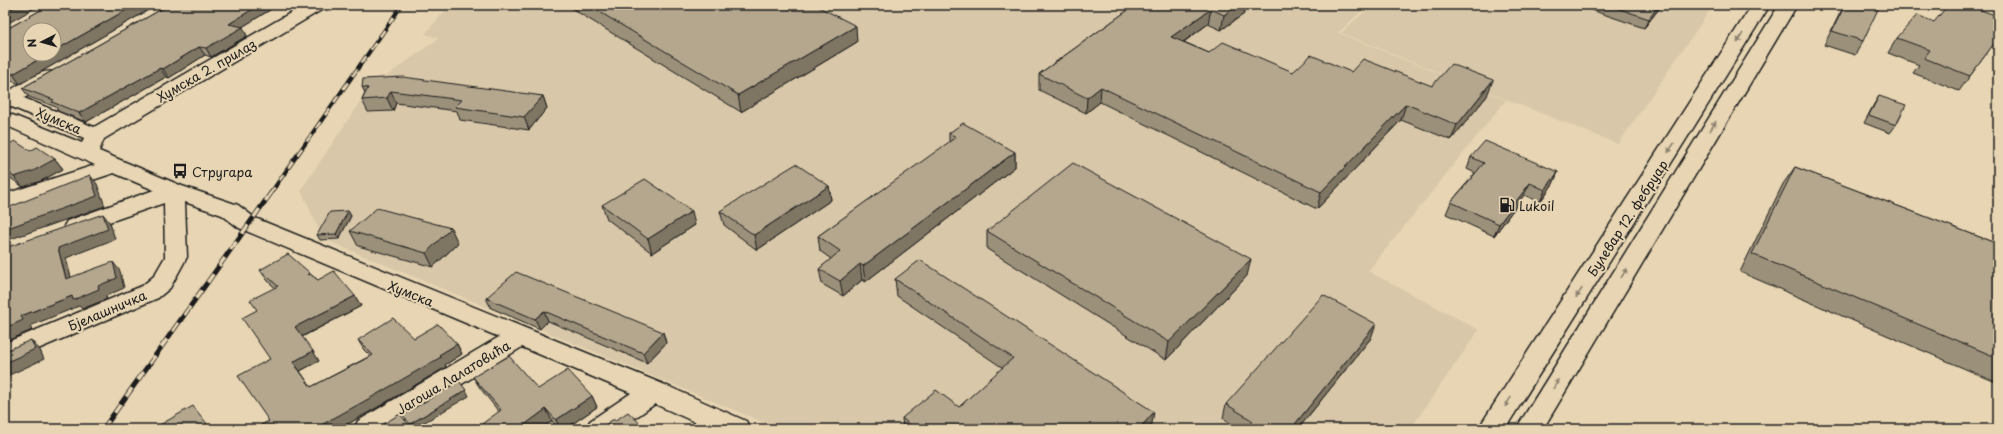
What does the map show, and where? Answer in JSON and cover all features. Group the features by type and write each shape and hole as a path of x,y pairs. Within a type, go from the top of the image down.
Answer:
{"street":[{"name":"Хумска 2. прилаз","path":"91,144 317,5"},
{"name":"Булевар 12. фебруар","path":"1491,429 1672,148 1761,5"},
{"name":"Булевар 12. фебруар","path":"1529,429 1788,5"},
{"path":"6,105 64,68"},
{"name":"Хумска","path":"6,105 91,144 116,165 174,191 230,210 247,224 519,337 654,391 737,429"},
{"path":"5,202 116,165"},
{"path":"58,232 174,191"},
{"name":"Бјелашничка","path":"5,353 150,292 162,282 176,257 174,191"},
{"name":"Јагоша Лалатовића","path":"367,429 519,337"},
{"path":"599,429 654,391"}],"shaded area":[{"path":"450,5 1368,5 1338,33 1506,100 1368,271 1479,330 1410,429 780,429 323,239 301,190 369,89 439,38 425,34"},
{"path":"1372,5 1707,5 1712,7 1618,144 1341,33"}],"building":[{"path":"5,5 18,5 5,12"},
{"path":"50,5 135,5 62,46 62,22 22,22 22,62 34,62 13,74 5,72 5,30"},
{"path":"169,5 259,5 229,24 243,27 206,48 199,47 163,69 160,68 79,113 52,102 54,100 22,88"},
{"path":"588,5 815,5 856,26 738,95"},
{"path":"1135,5 1237,5 1224,15 1211,9 1171,37 1209,53 1223,42 1293,72 1311,55 1351,72 1363,59 1432,86 1451,64 1493,80 1457,125 1406,104 1321,192 1101,87 1087,98 1039,74"},
{"path":"1608,5 1659,5 1649,19"},
{"path":"1845,5 1880,5 1863,41 1832,31"},
{"path":"1948,5 1966,5 1998,16 1998,38 1970,76 1924,58 1930,50 1897,38 1917,15 1934,22"},
{"path":"403,77 543,96 524,117 455,107 462,100 391,91 387,98 362,100 368,88 362,87 363,79"},
{"path":"1879,96 1906,105 1896,125 1869,115"},
{"path":"963,123 1015,152 863,266 860,264 840,281 819,269 840,251 818,236 956,137 949,133"},
{"path":"15,141 30,151 37,147 55,159 33,171 14,177 5,170 5,146"},
{"path":"1485,141 1558,172 1545,190 1530,183 1499,224 1451,202 1484,163 1471,157"},
{"path":"1073,163 1251,259 1169,342 987,231"},
{"path":"796,164 829,186 754,235 720,211"},
{"path":"1795,167 1998,244 1998,358 1752,254"},
{"path":"90,175 97,196 5,229 5,209"},
{"path":"645,179 692,211 648,239 602,205"},
{"path":"377,208 451,228 426,253 350,231"},
{"path":"348,211 336,234 317,235 330,212"},
{"path":"103,214 108,229 58,248 66,279 113,262 117,278 98,286 99,289 73,300 72,296 21,316 23,320 5,328 5,248"},
{"path":"288,254 310,273 308,275 310,274 318,280 334,271 355,296 295,327 313,351 293,362 311,387 373,355 358,340 393,318 414,338 438,324 457,344 439,355 441,357 314,429 254,429 269,421 238,376 270,359 242,318 257,310 250,300 278,286 260,270"},
{"path":"920,260 1154,412 1139,429 915,429 902,418 936,390 959,407 1013,358 895,279"},
{"path":"516,272 663,332 643,353 544,311 535,319 486,298"},
{"path":"1323,295 1376,324 1291,429 1246,429 1253,421 1226,404"},
{"path":"31,340 35,349 5,363 5,351"},
{"path":"509,356 538,389 568,370 592,396 556,420 546,409 519,429 475,429 501,410 473,377"},
{"path":"459,381 466,390 410,424 403,415"},
{"path":"193,406 211,429 156,429 158,426"},
{"path":"628,412 646,429 600,429 612,420 616,420"},
{"path":"400,414 412,429 375,429"}],"railway":[{"path":"270,194 402,5"},
{"path":"103,429 271,193"}],"place":[{"name":"Стругара","path":"180,171"},
{"name":"Lukoil","path":"1507,205"}]}
